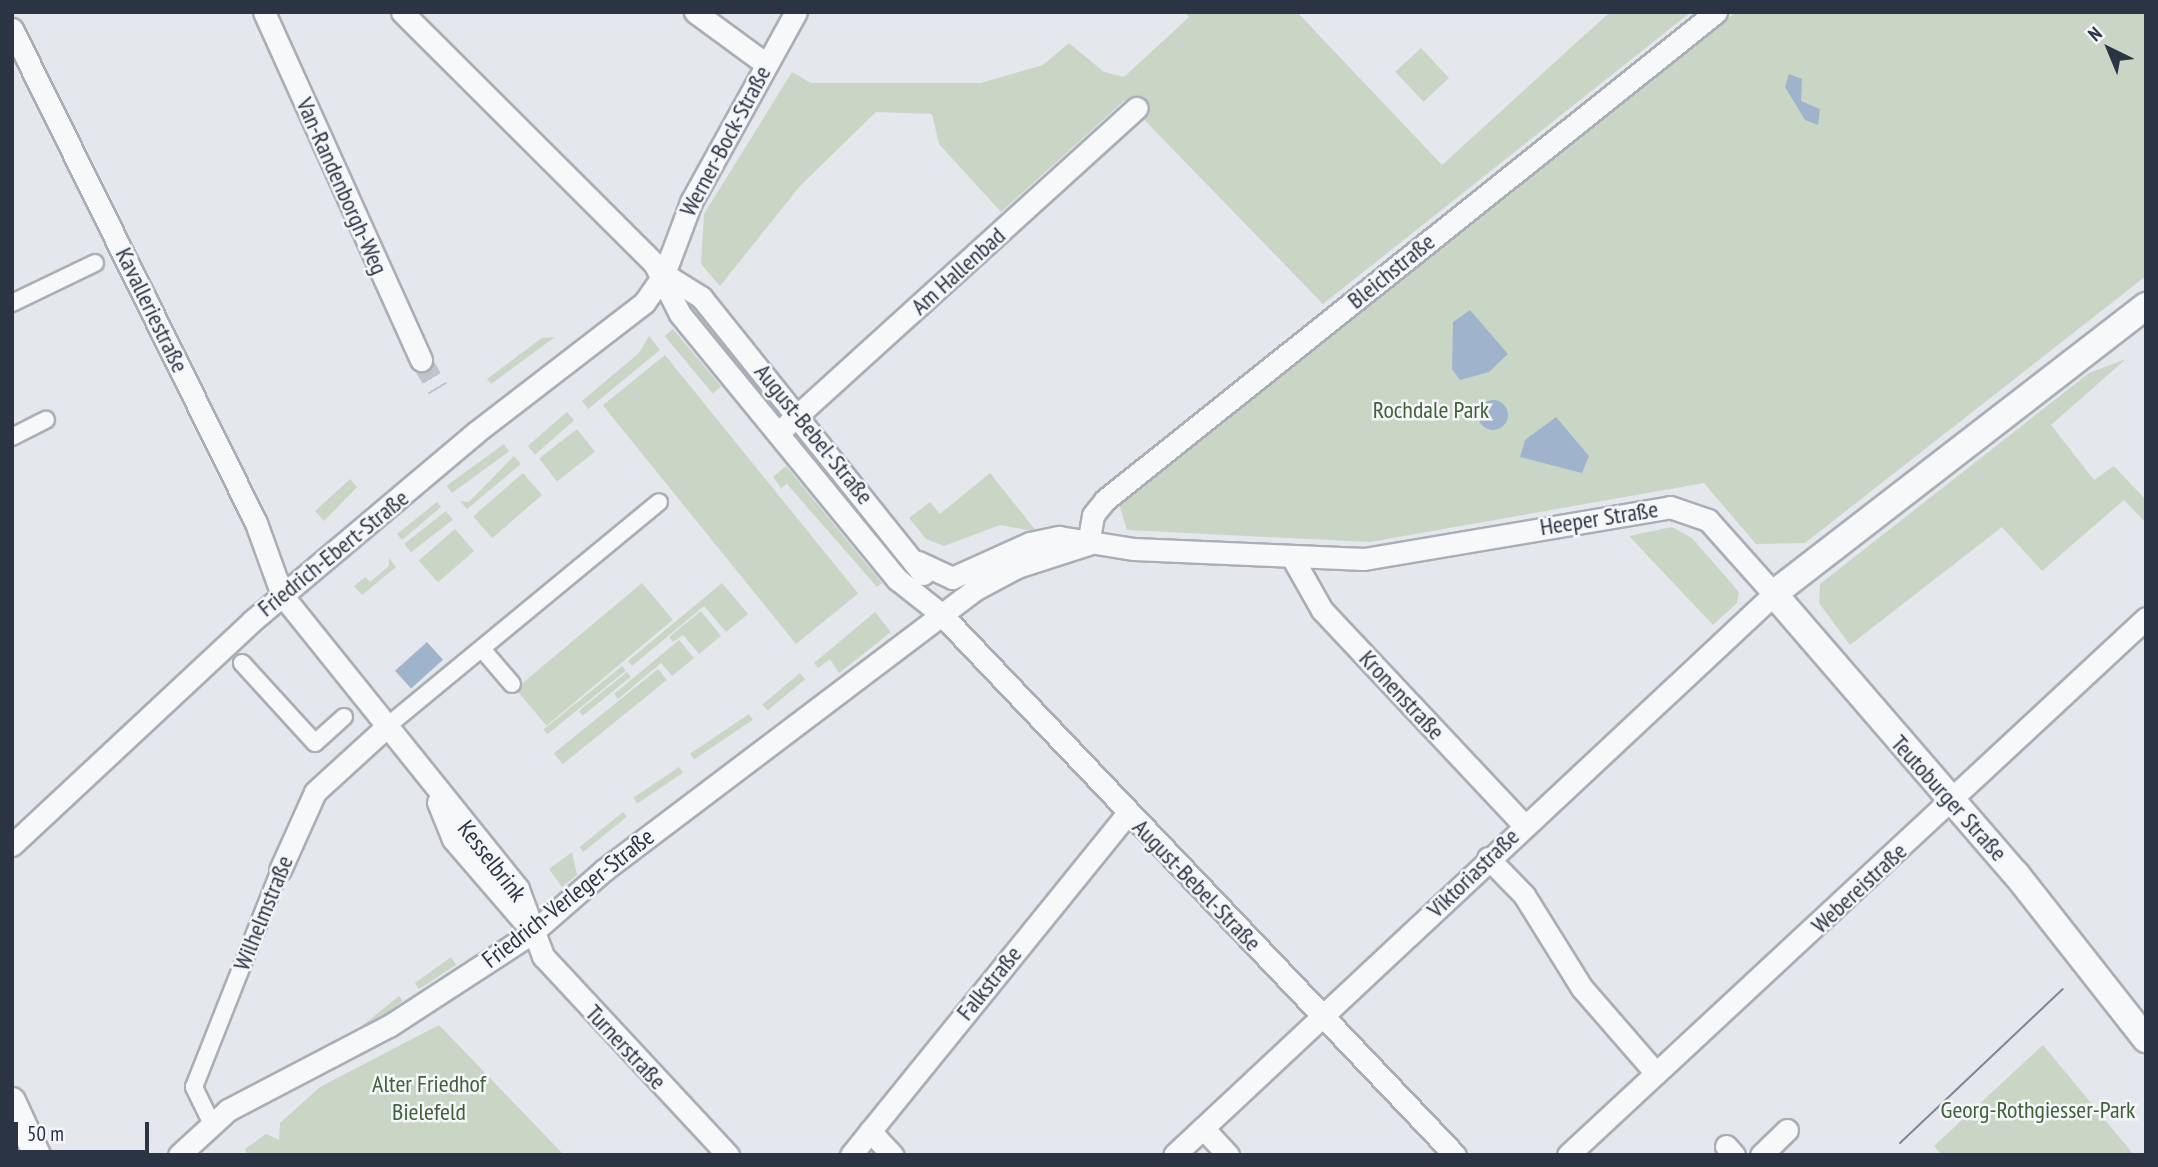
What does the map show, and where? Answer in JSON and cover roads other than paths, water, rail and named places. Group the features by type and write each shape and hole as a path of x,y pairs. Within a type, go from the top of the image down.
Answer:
{"street":[{"name":"Van-Randenborgh-Weg","path":"264,12 421,360"},
{"name":"August-Bebel-Straße","path":"402,12 664,274 701,297 918,562 941,614"},
{"path":"695,12 765,64"},
{"name":"Werner-Bock-Straße","path":"664,274 686,211 796,12"},
{"name":"Bleichstraße","path":"1088,544 1093,515 1105,500 1716,12"},
{"name":"Kavalleriestraße","path":"12,29 256,523 282,595"},
{"name":"Am Hallenbad","path":"778,433 1137,108"},
{"path":"12,303 94,263"},
{"name":"August-Bebel-Straße","path":"664,274 680,314 897,579 941,614 1455,1155"},
{"name":"Friedrich-Ebert-Straße","path":"12,845 282,595 474,433 636,310 664,274"},
{"path":"1774,594 2146,306"},
{"path":"12,437 46,420"},
{"path":"385,728 659,502"},
{"name":"Heeper Straße","path":"918,562 952,578 1038,541 1071,538 1088,544 1364,559 1670,507 1708,520 1774,594"},
{"name":"Heeper Straße","path":"941,614 994,577 1088,544"},
{"name":"Kronenstraße","path":"1292,557 1322,610 1523,824"},
{"name":"Teutoburger Straße","path":"1774,594 2123,1003 2146,1039"},
{"name":"Viktoriastraße","path":"1174,1155 1324,1016 1523,824 1774,594"},
{"name":"Kesselbrink","path":"282,595 385,728 518,889 533,932"},
{"name":"Friedrich-Verleger-Straße","path":"179,1155 211,1122 421,1008 533,932 604,870 941,614"},
{"name":"Webereistraße","path":"1568,1155 2146,618"},
{"path":"482,649 512,684"},
{"path":"242,663 315,743 344,717"},
{"name":"Wilhelmstraße","path":"211,1122 194,1087 280,870 314,792 385,728"},
{"name":"Falkstraße","path":"851,1155 1128,813"},
{"path":"1488,858 1524,895 1582,988 1656,1073"},
{"name":"Turnerstraße","path":"533,932 564,980 728,1155"},
{"name":"Teutoburger Straße","path":"2123,1003 2146,1023"},
{"path":"12,1101 37,1155"},
{"path":"1203,1128 1228,1155"},
{"path":"1761,1155 1787,1130"},
{"path":"870,1131 892,1155"}],"water":[{"path":"1789,74 1802,79 1801,101 1820,109 1818,125 1805,120 1785,87"},
{"path":"1470,310 1508,354 1489,372 1460,380 1452,369 1453,322"},
{"path":"1493,400 1499,401 1507,409 1507,421 1499,429 1493,430 1487,429 1479,421 1478,415 1479,409 1487,401"},
{"path":"1556,417 1589,456 1582,473 1520,457 1525,440"},
{"path":"427,642 443,660 411,689 395,671"}],"tunnel":[{"path":"421,360 438,388"}],"tram line":[{"path":"1900,1143 2063,989"}],"park label":[{"name":"Rochdale Park","path":"1431,410"},
{"name":"Alter Friedhof Bielefeld","path":"429,1098"},
{"name":"Georg-Rothgiesser-Park","path":"2038,1110"}]}
